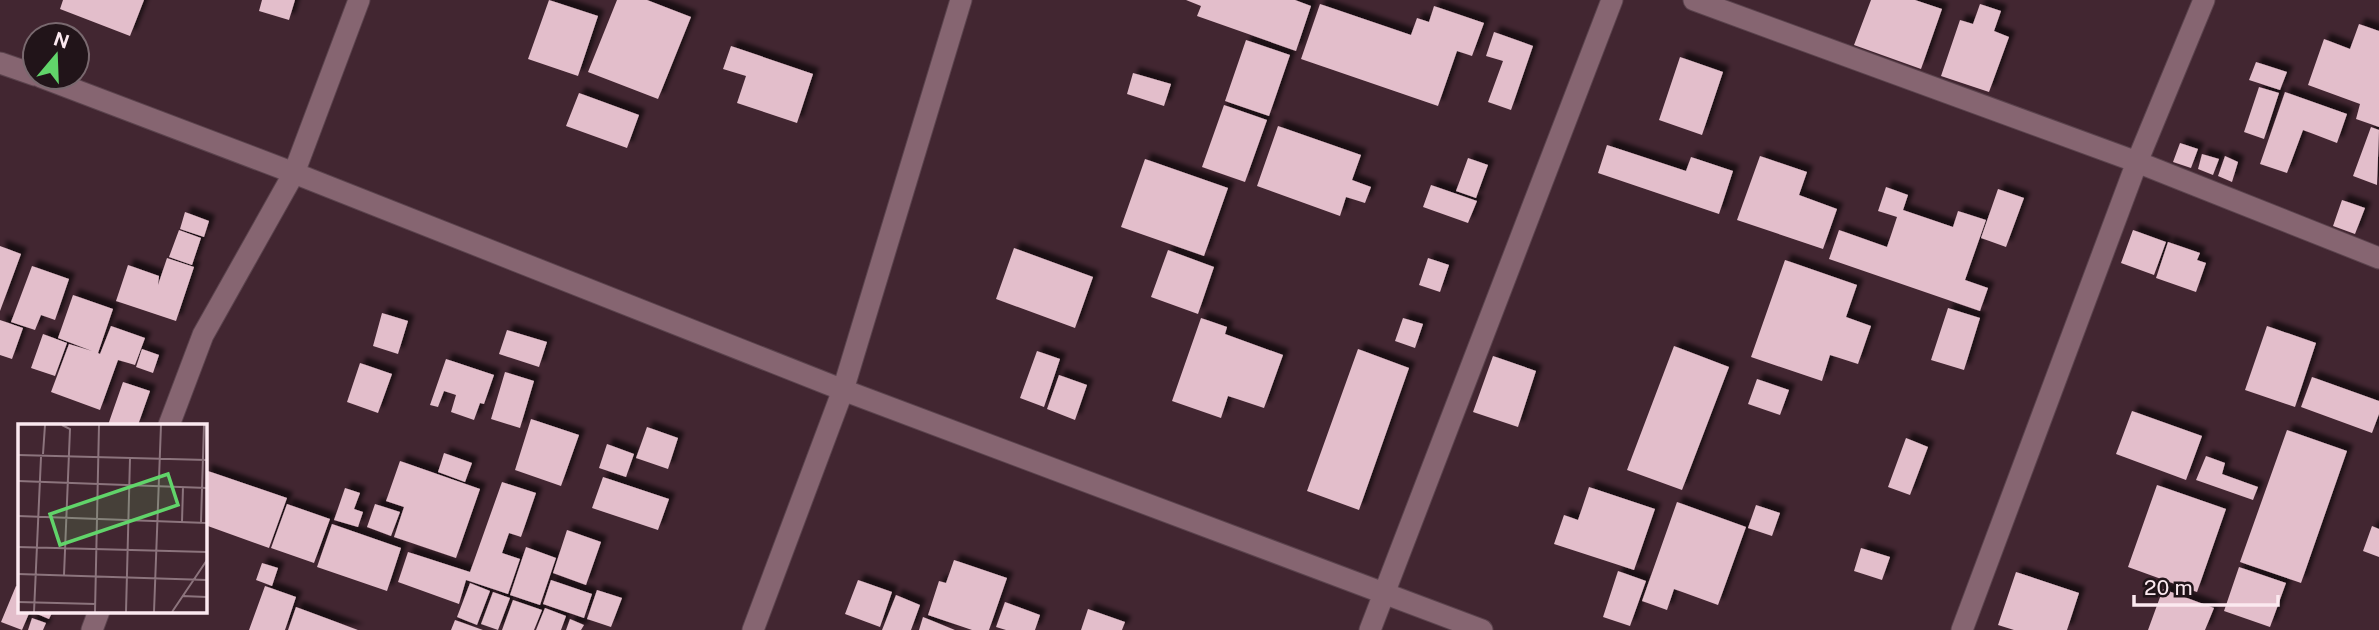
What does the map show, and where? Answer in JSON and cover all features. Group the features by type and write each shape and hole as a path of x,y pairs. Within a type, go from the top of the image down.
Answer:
{"street":[{"path":"169,424 203,335 294,173 359,0"},
{"path":"754,630 843,390 961,0"},
{"path":"1370,630 1612,0"},
{"path":"1694,0 2137,162 2379,258"},
{"path":"1962,630 2137,162 2204,0"},
{"path":"0,63 21,70"},
{"path":"78,91 294,173 843,390 1482,630"},
{"path":"92,630 99,612"}],"building":[{"path":"63,0 144,0 130,36 60,9"},
{"path":"262,0 295,0 289,20 259,11"},
{"path":"549,0 598,16 578,76 528,59"},
{"path":"617,0 647,0 691,17 658,99 588,72"},
{"path":"1186,0 1295,0 1311,6 1296,51 1197,16 1201,6"},
{"path":"1871,0 1915,0 1942,9 1921,69 1854,45"},
{"path":"1320,4 1411,35 1417,18 1429,22 1434,6 1484,23 1472,56 1457,51 1438,106 1301,59"},
{"path":"1980,4 2001,11 1994,31 2009,37 1989,92 1941,76 1960,20 1973,24"},
{"path":"2359,24 2379,31 2379,127 2356,119 2360,104 2308,85 2324,39 2350,49"},
{"path":"1494,32 1533,46 1511,110 1488,102 1503,61 1486,56"},
{"path":"1246,40 1290,55 1269,116 1225,101"},
{"path":"731,46 813,74 797,123 737,103 746,76 723,69"},
{"path":"1680,57 1723,72 1702,135 1659,120"},
{"path":"2256,62 2287,72 2280,90 2249,80"},
{"path":"1133,73 1171,84 1164,106 1127,94"},
{"path":"2259,87 2279,93 2264,139 2244,132"},
{"path":"2285,92 2347,114 2337,143 2303,130 2287,173 2260,164"},
{"path":"579,93 639,115 627,148 566,126"},
{"path":"1224,105 1267,120 1245,182 1202,167"},
{"path":"1278,126 1361,155 1352,180 1371,187 1365,203 1346,197 1340,216 1257,186"},
{"path":"2371,127 2379,130 2377,185 2353,176"},
{"path":"2180,143 2198,149 2191,168 2173,162"},
{"path":"1607,145 1686,171 1691,157 1733,171 1719,214 1598,173"},
{"path":"2202,154 2219,159 2213,175 2198,169"},
{"path":"1760,156 1807,172 1799,195 1837,209 1823,249 1737,220"},
{"path":"2225,156 2238,162 2232,182 2218,176"},
{"path":"1468,158 1488,165 1476,198 1456,191"},
{"path":"1145,159 1228,188 1204,256 1121,227"},
{"path":"1431,185 1477,201 1468,223 1423,207"},
{"path":"1886,187 1908,195 1903,210 1953,227 1958,211 1986,220 1965,280 1988,288 1980,311 1829,259 1839,230 1887,247 1897,217 1878,211"},
{"path":"1998,189 2024,198 2006,247 1981,238"},
{"path":"2342,200 2365,208 2355,234 2333,226"},
{"path":"185,212 209,221 204,237 180,229"},
{"path":"179,230 201,238 192,265 169,257"},
{"path":"2133,230 2166,242 2154,275 2121,263"},
{"path":"2168,242 2200,253 2197,260 2206,263 2196,292 2156,278"},
{"path":"0,246 21,254 0,311"},
{"path":"1014,248 1093,277 1075,328 996,299"},
{"path":"1168,250 1214,267 1198,314 1151,297"},
{"path":"167,258 194,267 176,321 116,301 128,265 159,276 158,285"},
{"path":"1428,258 1449,265 1440,292 1419,285"},
{"path":"1785,260 1857,285 1846,317 1871,326 1858,364 1830,355 1822,381 1751,357"},
{"path":"32,266 69,279 55,320 41,315 35,330 11,322"},
{"path":"73,295 113,309 98,353 100,354 111,326 145,338 135,365 118,360 100,410 51,392 69,344 92,351 58,338"},
{"path":"1948,308 1980,318 1964,370 1931,360"},
{"path":"382,313 408,321 398,354 373,346"},
{"path":"1201,318 1227,327 1225,334 1283,355 1264,408 1228,396 1221,418 1172,401"},
{"path":"1403,318 1423,324 1415,348 1395,341"},
{"path":"0,320 23,328 12,359 0,355"},
{"path":"2267,326 2316,343 2295,407 2245,390"},
{"path":"507,330 547,342 539,367 499,354"},
{"path":"43,334 67,343 55,376 31,368"},
{"path":"1674,346 1729,367 1682,490 1627,470"},
{"path":"142,349 159,355 153,373 136,367"},
{"path":"1358,349 1409,368 1359,510 1307,491"},
{"path":"1037,351 1060,359 1044,407 1020,398"},
{"path":"1493,356 1536,371 1518,427 1473,412"},
{"path":"446,359 494,375 484,404 480,403 474,420 451,412 456,395 444,391 438,407 430,405"},
{"path":"360,363 392,374 378,413 347,402"},
{"path":"505,372 534,381 520,428 491,419"},
{"path":"1059,375 1087,385 1075,420 1047,409"},
{"path":"2312,377 2379,401 2379,414 2372,433 2301,407"},
{"path":"1757,379 1789,390 1780,415 1748,404"},
{"path":"123,382 150,391 138,424 108,424"},
{"path":"2132,411 2202,436 2186,480 2116,454"},
{"path":"531,419 579,435 561,486 515,470"},
{"path":"647,427 678,438 668,469 636,458"},
{"path":"2287,430 2347,451 2301,583 2240,562"},
{"path":"1906,438 1928,447 1910,495 1888,487"},
{"path":"607,444 634,454 626,477 599,468"},
{"path":"444,453 472,463 465,482 438,472"},
{"path":"2206,456 2225,463 2222,474 2258,487 2253,500 2196,480"},
{"path":"400,461 480,489 456,558 394,537 404,507 386,501"},
{"path":"206,470 287,498 269,548 206,525"},
{"path":"603,477 669,499 658,530 592,508"},
{"path":"502,482 536,493 521,537 509,533 502,553 520,559 508,594 466,580 459,604 398,582 408,552 470,572"},
{"path":"2157,485 2226,509 2197,592 2128,567"},
{"path":"1589,487 1655,509 1634,570 1554,544 1564,515 1578,520"},
{"path":"345,488 360,493 354,509 363,512 358,527 334,520"},
{"path":"1677,502 1746,527 1718,605 1674,589 1667,610 1642,601"},
{"path":"287,504 330,519 314,563 271,548"},
{"path":"375,504 400,512 391,536 367,527"},
{"path":"1756,505 1780,513 1772,536 1748,528"},
{"path":"332,524 401,548 387,591 317,567"},
{"path":"2372,526 2379,529 2379,557 2363,551"},
{"path":"567,530 601,542 586,585 553,573"},
{"path":"526,547 556,558 540,605 510,595"},
{"path":"1861,548 1890,557 1882,580 1854,571"},
{"path":"954,560 1007,578 989,630 972,630 928,615 939,581 946,583"},
{"path":"262,563 278,568 272,586 256,580"},
{"path":"2239,567 2286,583 2270,627 2224,611"},
{"path":"1618,571 1646,581 1630,626 1603,617"},
{"path":"2016,572 2079,593 2067,630 2014,630 1998,625"},
{"path":"551,580 592,594 584,618 543,604"},
{"path":"858,580 892,592 880,627 845,614"},
{"path":"470,583 490,591 477,625 457,617"},
{"path":"265,586 296,597 285,630 249,630"},
{"path":"18,587 18,612 30,612 22,630 1,622"},
{"path":"2163,589 2214,608 2205,630 2148,630"},
{"path":"597,590 622,598 611,627 587,619"},
{"path":"493,592 510,598 498,630 481,624"},
{"path":"896,595 920,605 911,630 882,630"},
{"path":"513,600 542,610 534,630 502,630"},
{"path":"1005,602 1040,615 1035,630 1006,630 996,627"},
{"path":"296,607 358,630 288,630"},
{"path":"545,608 566,616 561,630 536,630"},
{"path":"1088,609 1125,622 1122,630 1081,630"},
{"path":"32,612 52,612 49,619"},
{"path":"923,617 955,630 919,630"},
{"path":"32,618 46,623 43,630 28,630"},
{"path":"570,619 584,625 581,630 566,630"},
{"path":"455,620 483,630 451,630"}]}
